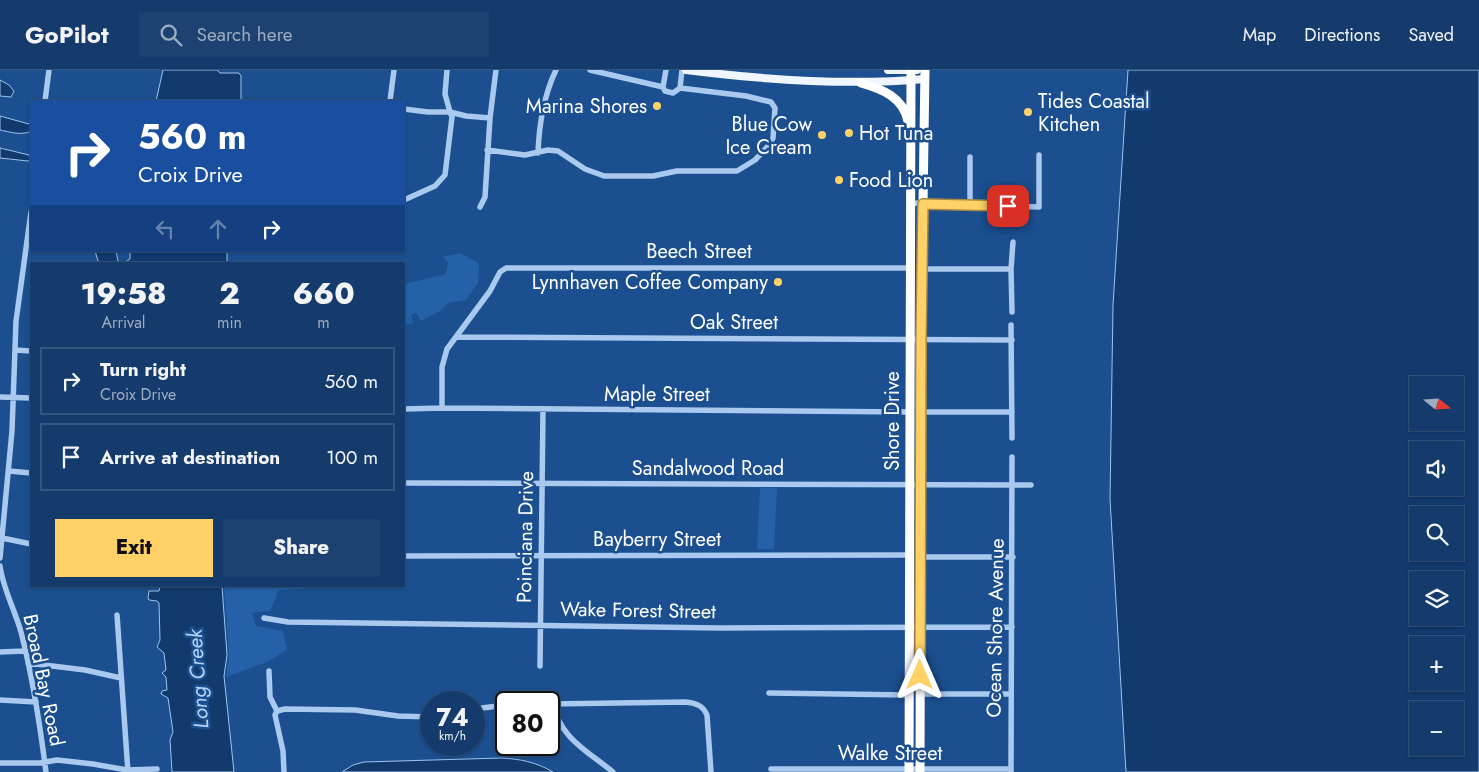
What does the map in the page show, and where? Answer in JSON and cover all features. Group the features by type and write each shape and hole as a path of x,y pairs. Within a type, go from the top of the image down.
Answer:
{"highway":[{"name":"Shore Drive","path":"909,771 911,70"},
{"name":"Shore Drive","path":"920,771 921,339 925,75"},
{"path":"861,83 886,91 898,101 907,116 911,135"}],"main road":[{"path":"684,70 771,79 861,83 911,80 925,75"},
{"path":"888,70 917,70"}],"street":[{"path":"45,100 49,70"},
{"path":"390,100 394,70"},
{"path":"405,200 435,186 445,175 451,125 445,94 447,70"},
{"path":"480,207 485,196 487,150 496,70"},
{"path":"538,153 538,140 545,103 556,70"},
{"path":"487,150 525,155 548,150 558,151 585,169 600,175 653,176 677,171 737,171 755,160 773,138 774,108 771,102 746,96 680,88 672,93 666,91 663,87 590,70"},
{"path":"663,87 666,70"},
{"path":"680,88 684,70"},
{"path":"405,109 450,112 466,116 490,118"},
{"path":"910,203 1039,206 1039,155"},
{"path":"970,157 970,205"},
{"path":"0,558 9,471 18,303 30,219"},
{"path":"1012,312 1011,269 1014,242"},
{"name":"Beech Street","path":"456,337 490,291 502,269 518,267 910,268"},
{"path":"922,270 1011,269"},
{"path":"1011,325 1012,438"},
{"path":"442,408 443,362 447,349 456,337"},
{"name":"Oak Street","path":"456,337 1012,340"},
{"path":"15,350 30,351"},
{"path":"0,397 30,398"},
{"name":"Maple Street","path":"405,409 909,412"},
{"name":"Poinciana Drive","path":"540,666 543,409"},
{"path":"921,412 1012,412"},
{"name":"Ocean Shore Avenue","path":"1010,770 1013,557 1012,457"},
{"path":"9,471 30,473"},
{"name":"Sandalwood Road","path":"405,483 1012,485"},
{"path":"1012,485 1031,485"},
{"path":"2,538 30,544"},
{"name":"Bayberry Street","path":"405,556 909,555"},
{"path":"920,557 1013,557"},
{"name":"Broad Bay Road","path":"0,566 4,586 16,616 28,662 46,772"},
{"path":"117,615 128,771"},
{"name":"Wake Forest Street","path":"264,618 288,622 720,628 1012,627"},
{"path":"0,652 25,651"},
{"path":"28,662 122,678"},
{"path":"269,671 270,697 277,711 275,714 283,751 284,772"},
{"path":"769,694 909,695"},
{"path":"920,694 1010,694"},
{"path":"0,700 36,702"},
{"path":"560,704 685,702 703,707 708,715 711,772"},
{"path":"277,711 285,708 356,710 398,716 420,717"},
{"path":"560,724 575,743 613,772"},
{"path":"0,763 57,760 93,764 128,771 157,769"},
{"name":"Walke Street","path":"771,769 1010,770"}],"shaded area":[{"path":"460,253 479,263 478,283 466,300 448,303 440,311 421,321 416,313 411,315 413,323 405,325 405,284 446,274 448,263 443,257"},
{"path":"760,488 777,488 774,549 757,549"},
{"path":"224,587 329,587 279,590 270,611 252,613 256,626 283,631 287,650 267,662 226,677 229,655"}],"water":[{"path":"163,70 217,70 220,73 239,73 241,76 241,100 156,100"},
{"path":"1128,70 1479,70 1479,772 1126,772 1110,499 1113,305"},
{"path":"0,80 9,85 14,91 11,97 0,96"},
{"path":"0,116 30,125 30,131 27,132 12,133 0,130"},
{"path":"0,148 29,155 30,160 0,158"},
{"path":"95,252 116,252 118,261 121,262 98,262"},
{"path":"130,252 227,252 227,262 126,262 130,259"},
{"name":"Long Creek","path":"160,587 222,587 227,655 224,676 234,772 172,772 170,740 173,732 168,698 161,694 162,691 167,690 166,677 162,673 166,670 164,653 157,647 160,640 159,603 148,598 149,591 159,591"},
{"path":"501,758 528,762 553,772 342,772 353,765 364,762"}],"place":[{"name":"Marina Shores","path":"657,106"},
{"name":"Tides Coastal Kitchen","path":"1028,112"},
{"name":"Hot Tuna","path":"849,133"},
{"name":"Blue Cow Ice Cream","path":"822,135"},
{"name":"Food Lion","path":"839,180"},
{"name":"Lynnhaven Coffee Company","path":"778,282"}],"route":[{"path":"920,675 923,204 1008,206"}]}
